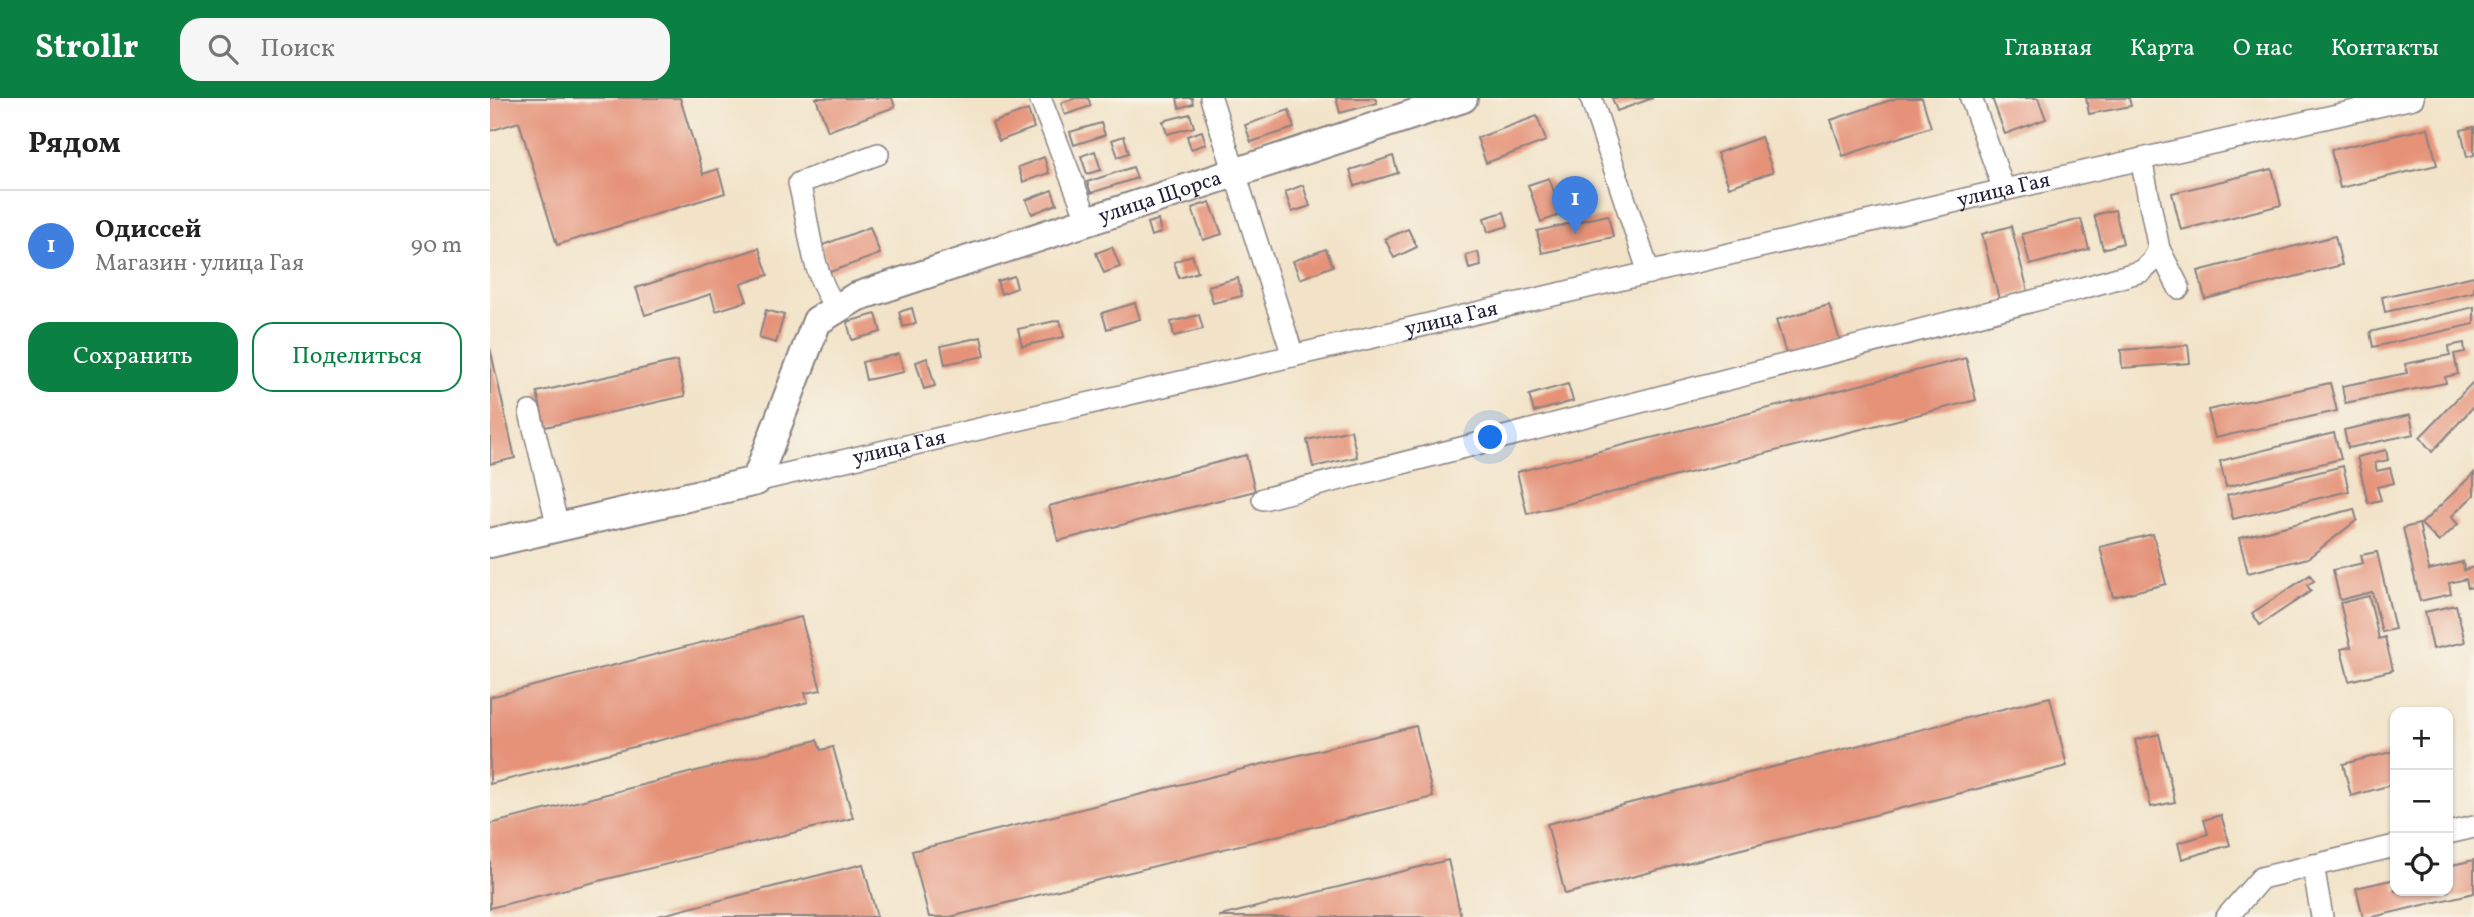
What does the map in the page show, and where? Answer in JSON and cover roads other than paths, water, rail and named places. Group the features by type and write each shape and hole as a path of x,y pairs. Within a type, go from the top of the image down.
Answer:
{"main road":[{"name":"улица Щорса","path":"846,303 1236,173 1405,107 1463,98"},
{"path":"756,481 817,321 846,303"},
{"name":"улица Гая","path":"490,543 756,481"}],"street":[{"path":"1040,98 1088,221"},
{"path":"1211,98 1293,356"},
{"path":"1591,98 1649,273"},
{"path":"1971,98 2004,190"},
{"name":"улица Гая","path":"756,481 2141,159 2346,105 2413,98"},
{"path":"846,303 827,295 810,243 807,213 799,183 878,154"},
{"path":"2141,159 2160,249 2179,288"},
{"path":"1264,499 2079,289 2142,271 2160,249"},
{"path":"530,412 558,527"},
{"path":"2453,832 2474,827"},
{"path":"2227,917 2261,878 2390,847"},
{"path":"2313,865 2322,917"}],"place":[{"name":"Одиссей","path":"1575,234"}]}
